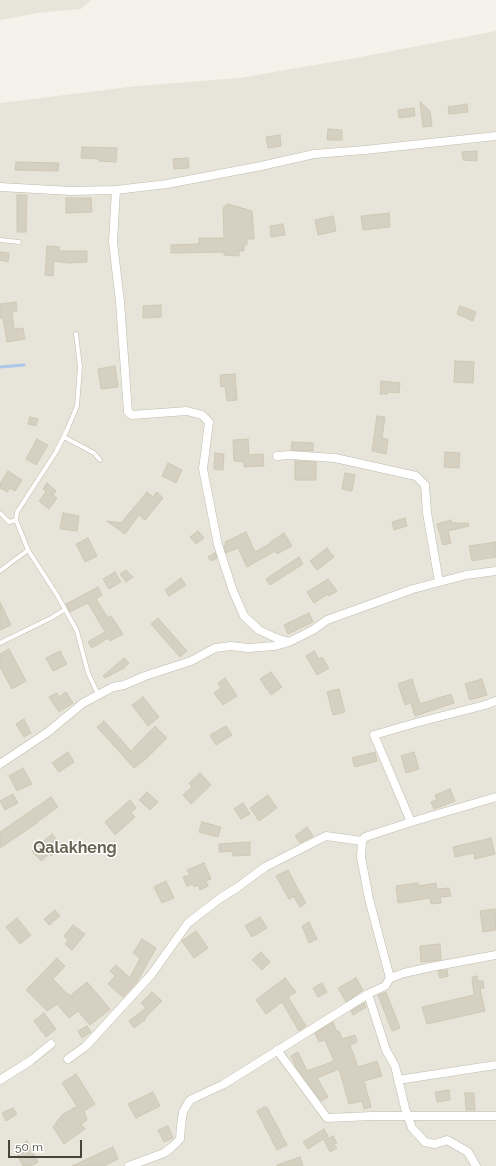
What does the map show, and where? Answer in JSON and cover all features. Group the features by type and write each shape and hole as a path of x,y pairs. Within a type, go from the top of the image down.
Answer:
{"street":[{"path":"0,187 71,191 116,190 167,184 314,154 496,136"},
{"path":"116,190 113,242 120,302 128,412 132,415 187,410 202,415 209,422 203,469 218,545 233,591 244,616 259,630 289,642"},
{"path":"277,456 290,455 335,458 416,476 426,485 427,512 439,582"},
{"path":"0,764 48,732 84,703 113,687 124,685 191,661 215,648 231,646 260,648 289,642 313,630 327,620 413,590 466,575 496,571"},
{"path":"411,822 374,735 485,705 496,700"},
{"path":"390,978 369,899 361,857 362,841 365,837 496,797"},
{"path":"68,1059 86,1046 151,975 188,923 219,899 265,867 326,836 362,841"},
{"path":"129,1166 164,1153 180,1139 183,1112 190,1100 224,1084 368,994 385,986 390,978 404,973 431,967 496,956"},
{"path":"368,994 386,1050 395,1066 412,1128 425,1142 435,1144 447,1140 468,1152 476,1166"},
{"path":"0,1080 30,1061 51,1044"},
{"path":"277,1050 327,1118 496,1116"},
{"path":"398,1080 496,1065"}],"lane":[{"path":"0,240 19,242"},
{"path":"76,334 80,367 77,406 64,437 40,479 17,512 16,520 28,550 77,631 88,673 98,694"},
{"path":"64,437 94,453 100,460"},
{"path":"0,513 9,522 16,520"},
{"path":"0,571 28,550"},
{"path":"0,643 64,610"}],"shaded area":[{"path":"0,0 91,0 81,9 38,13 0,20"},
{"path":"496,31 496,1166 0,1166 0,103 136,86 239,78 350,59"}],"building":[{"path":"420,102 430,111 432,126 423,127"},
{"path":"467,104 468,112 449,114 448,107"},
{"path":"414,108 415,116 399,118 398,110"},
{"path":"328,129 342,130 342,140 327,140"},
{"path":"280,135 281,146 268,148 266,137"},
{"path":"82,147 117,148 116,162 81,158"},
{"path":"477,151 477,161 463,160 462,152"},
{"path":"188,158 189,168 174,169 173,159"},
{"path":"16,162 59,163 58,171 15,170"},
{"path":"17,195 27,195 26,232 17,232"},
{"path":"66,198 91,198 92,212 66,213"},
{"path":"228,204 252,211 254,239 247,239 247,245 244,245 244,251 239,251 239,256 224,255 224,252 171,253 171,245 199,244 199,238 224,238 223,208"},
{"path":"389,213 390,227 363,230 361,216"},
{"path":"333,216 336,231 318,235 315,220"},
{"path":"283,224 285,235 271,237 270,226"},
{"path":"47,246 60,247 59,251 87,251 87,262 69,263 54,261 53,276 45,275"},
{"path":"0,252 9,253 8,262 0,260"},
{"path":"16,302 17,311 12,312 14,329 23,328 25,339 7,342 3,318 0,318 0,304"},
{"path":"161,305 161,317 143,318 143,306"},
{"path":"460,306 476,312 473,321 457,314"},
{"path":"455,361 474,362 473,383 454,382"},
{"path":"115,366 118,387 101,389 98,369"},
{"path":"235,374 237,400 227,401 225,386 221,387 220,375"},
{"path":"381,381 400,383 399,393 388,392 387,394 380,394"},
{"path":"377,416 385,417 382,438 388,439 386,454 372,451"},
{"path":"30,417 38,419 36,426 28,424"},
{"path":"37,439 48,445 36,465 26,459"},
{"path":"248,439 249,455 263,454 264,466 244,467 244,462 234,461 233,440"},
{"path":"292,442 313,443 313,451 291,450"},
{"path":"445,452 460,453 459,468 444,467"},
{"path":"215,453 224,454 223,470 214,469"},
{"path":"295,461 316,462 316,480 295,480"},
{"path":"168,463 182,470 176,483 162,476"},
{"path":"8,471 22,480 15,491 10,488 7,492 0,488 0,484"},
{"path":"345,473 355,475 352,491 342,489"},
{"path":"47,483 56,491 53,495 57,498 49,509 39,501 46,492 43,489"},
{"path":"147,492 153,497 157,492 163,498 145,520 139,515 125,534 107,521 121,523"},
{"path":"63,513 79,516 77,531 60,529"},
{"path":"405,518 407,526 394,530 392,522"},
{"path":"451,520 452,523 468,523 469,526 448,531 451,543 443,545 437,524"},
{"path":"198,531 204,538 196,544 190,537"},
{"path":"246,532 255,552 271,543 270,542 284,533 292,546 277,554 275,551 247,567 238,548 226,553 224,546 226,545 225,542"},
{"path":"88,538 97,556 85,562 76,544"},
{"path":"496,542 496,557 472,561 469,546"},
{"path":"327,548 334,557 317,570 310,561"},
{"path":"215,553 217,558 211,561 208,557"},
{"path":"299,557 303,564 270,585 266,579"},
{"path":"126,570 133,577 126,582 120,574"},
{"path":"115,572 121,582 109,589 103,579"},
{"path":"181,578 186,585 169,596 165,590"},
{"path":"328,579 337,591 329,596 328,594 314,603 307,592"},
{"path":"98,587 102,595 96,599 108,618 111,616 123,634 110,641 108,638 92,648 88,642 105,632 88,603 70,612 66,604"},
{"path":"0,602 11,625 0,630"},
{"path":"309,613 313,622 288,634 284,625"},
{"path":"158,618 187,651 180,657 151,624"},
{"path":"9,649 26,681 12,689 0,667 0,654"},
{"path":"60,651 67,664 53,671 46,658"},
{"path":"314,651 319,659 322,657 329,668 317,675 306,656"},
{"path":"124,658 129,663 124,668 105,678 103,676"},
{"path":"271,672 282,687 271,695 260,679"},
{"path":"225,678 237,696 223,705 214,693 221,688 218,683"},
{"path":"412,679 420,704 451,694 454,703 415,716 411,703 405,705 398,684"},
{"path":"482,679 487,695 470,700 465,684"},
{"path":"339,689 345,712 333,715 327,692"},
{"path":"66,692 73,703 59,712 49,697 57,693 59,697"},
{"path":"143,697 159,717 148,726 132,705"},
{"path":"24,719 31,733 24,737 16,724"},
{"path":"104,721 131,751 155,726 167,738 147,758 134,768 97,727"},
{"path":"226,726 232,735 216,745 210,735"},
{"path":"68,752 74,762 59,772 52,763"},
{"path":"375,752 377,761 355,767 352,758"},
{"path":"414,752 419,769 406,773 401,756"},
{"path":"23,768 32,784 17,791 9,776"},
{"path":"200,773 211,785 191,804 183,795 192,787 189,783"},
{"path":"450,789 455,801 434,809 431,802 437,800 435,795"},
{"path":"147,792 158,802 150,810 139,800"},
{"path":"13,794 18,803 5,810 0,801"},
{"path":"268,795 277,808 259,821 250,808"},
{"path":"51,797 58,807 0,848 0,832"},
{"path":"130,800 136,808 131,813 135,817 115,835 105,822"},
{"path":"243,803 250,814 241,819 234,809"},
{"path":"202,822 221,827 218,837 199,832"},
{"path":"307,827 313,836 300,843 295,836"},
{"path":"52,834 63,847 51,856 49,854 41,861 32,851"},
{"path":"491,838 495,854 475,859 474,853 455,857 453,847"},
{"path":"250,842 250,855 233,856 232,851 219,852 219,844"},
{"path":"204,863 211,879 206,881 208,886 200,890 198,885 194,887 193,884 187,886 183,877 190,875 187,870"},
{"path":"288,870 300,893 289,899 276,876"},
{"path":"166,881 174,898 162,903 154,887"},
{"path":"418,883 418,886 436,883 437,889 449,888 451,896 440,897 441,903 431,904 430,898 398,903 396,886"},
{"path":"301,894 306,903 300,907 294,897"},
{"path":"495,909 496,930 483,932 480,911"},
{"path":"55,910 60,916 49,925 44,919"},
{"path":"260,917 267,928 252,937 245,926"},
{"path":"17,918 31,935 20,944 6,927"},
{"path":"309,922 317,939 309,943 302,926"},
{"path":"73,925 85,934 72,950 65,944 68,940 64,936"},
{"path":"196,931 208,948 194,958 182,941"},
{"path":"142,939 156,948 137,982 123,997 108,984 115,976 110,971 116,965 130,978 140,958 133,953"},
{"path":"440,944 441,960 421,962 420,946"},
{"path":"261,952 270,962 262,970 252,960"},
{"path":"57,958 65,966 53,979 67,994 68,993 70,996 87,982 110,1009 90,1025 78,1011 69,1018 57,1004 47,1011 26,990"},
{"path":"447,970 448,976 440,978 438,971"},
{"path":"477,976 478,981 483,981 484,988 480,989 485,1011 427,1024 422,1007 474,995 472,977"},
{"path":"285,978 296,992 288,997 306,1026 299,1031 282,1002 266,1014 256,1000"},
{"path":"356,978 363,990 346,1002 338,988"},
{"path":"322,983 327,992 318,997 313,988"},
{"path":"152,992 162,1001 145,1018 146,1019 134,1028 129,1021 146,1008 141,1003"},
{"path":"386,992 400,1028 392,1031 378,995"},
{"path":"364,1003 366,1007 353,1015 351,1011"},
{"path":"44,1013 56,1029 46,1037 34,1021"},
{"path":"333,1022 342,1039 355,1035 357,1042 350,1045 358,1067 377,1061 382,1076 364,1081 371,1107 364,1109 362,1101 349,1104 339,1069 317,1078 328,1097 321,1101 296,1067 291,1056 298,1052 307,1071 334,1061 325,1040 319,1042 315,1033"},
{"path":"87,1026 91,1032 82,1038 78,1031"},
{"path":"76,1074 95,1104 84,1111 87,1120 81,1124 85,1129 64,1144 53,1127 62,1115 77,1106 62,1083"},
{"path":"449,1090 450,1100 437,1102 435,1092"},
{"path":"153,1092 160,1106 136,1118 128,1104"},
{"path":"465,1093 474,1093 475,1110 466,1110"},
{"path":"267,1107 287,1145 277,1150 257,1111"},
{"path":"13,1108 17,1114 6,1121 2,1113"},
{"path":"168,1126 173,1138 164,1142 158,1130"},
{"path":"324,1129 328,1136 308,1149 303,1142"},
{"path":"333,1136 337,1143 334,1144 337,1148 330,1152 324,1140"},
{"path":"27,1141 38,1162 31,1166 23,1166 14,1148"},
{"path":"113,1147 118,1159 104,1166 72,1166"},
{"path":"300,1157 303,1166 277,1166 277,1165"}],"waterway":[{"path":"0,367 24,365"}],"district":[{"name":"Qalakheng","path":"75,848"}]}
